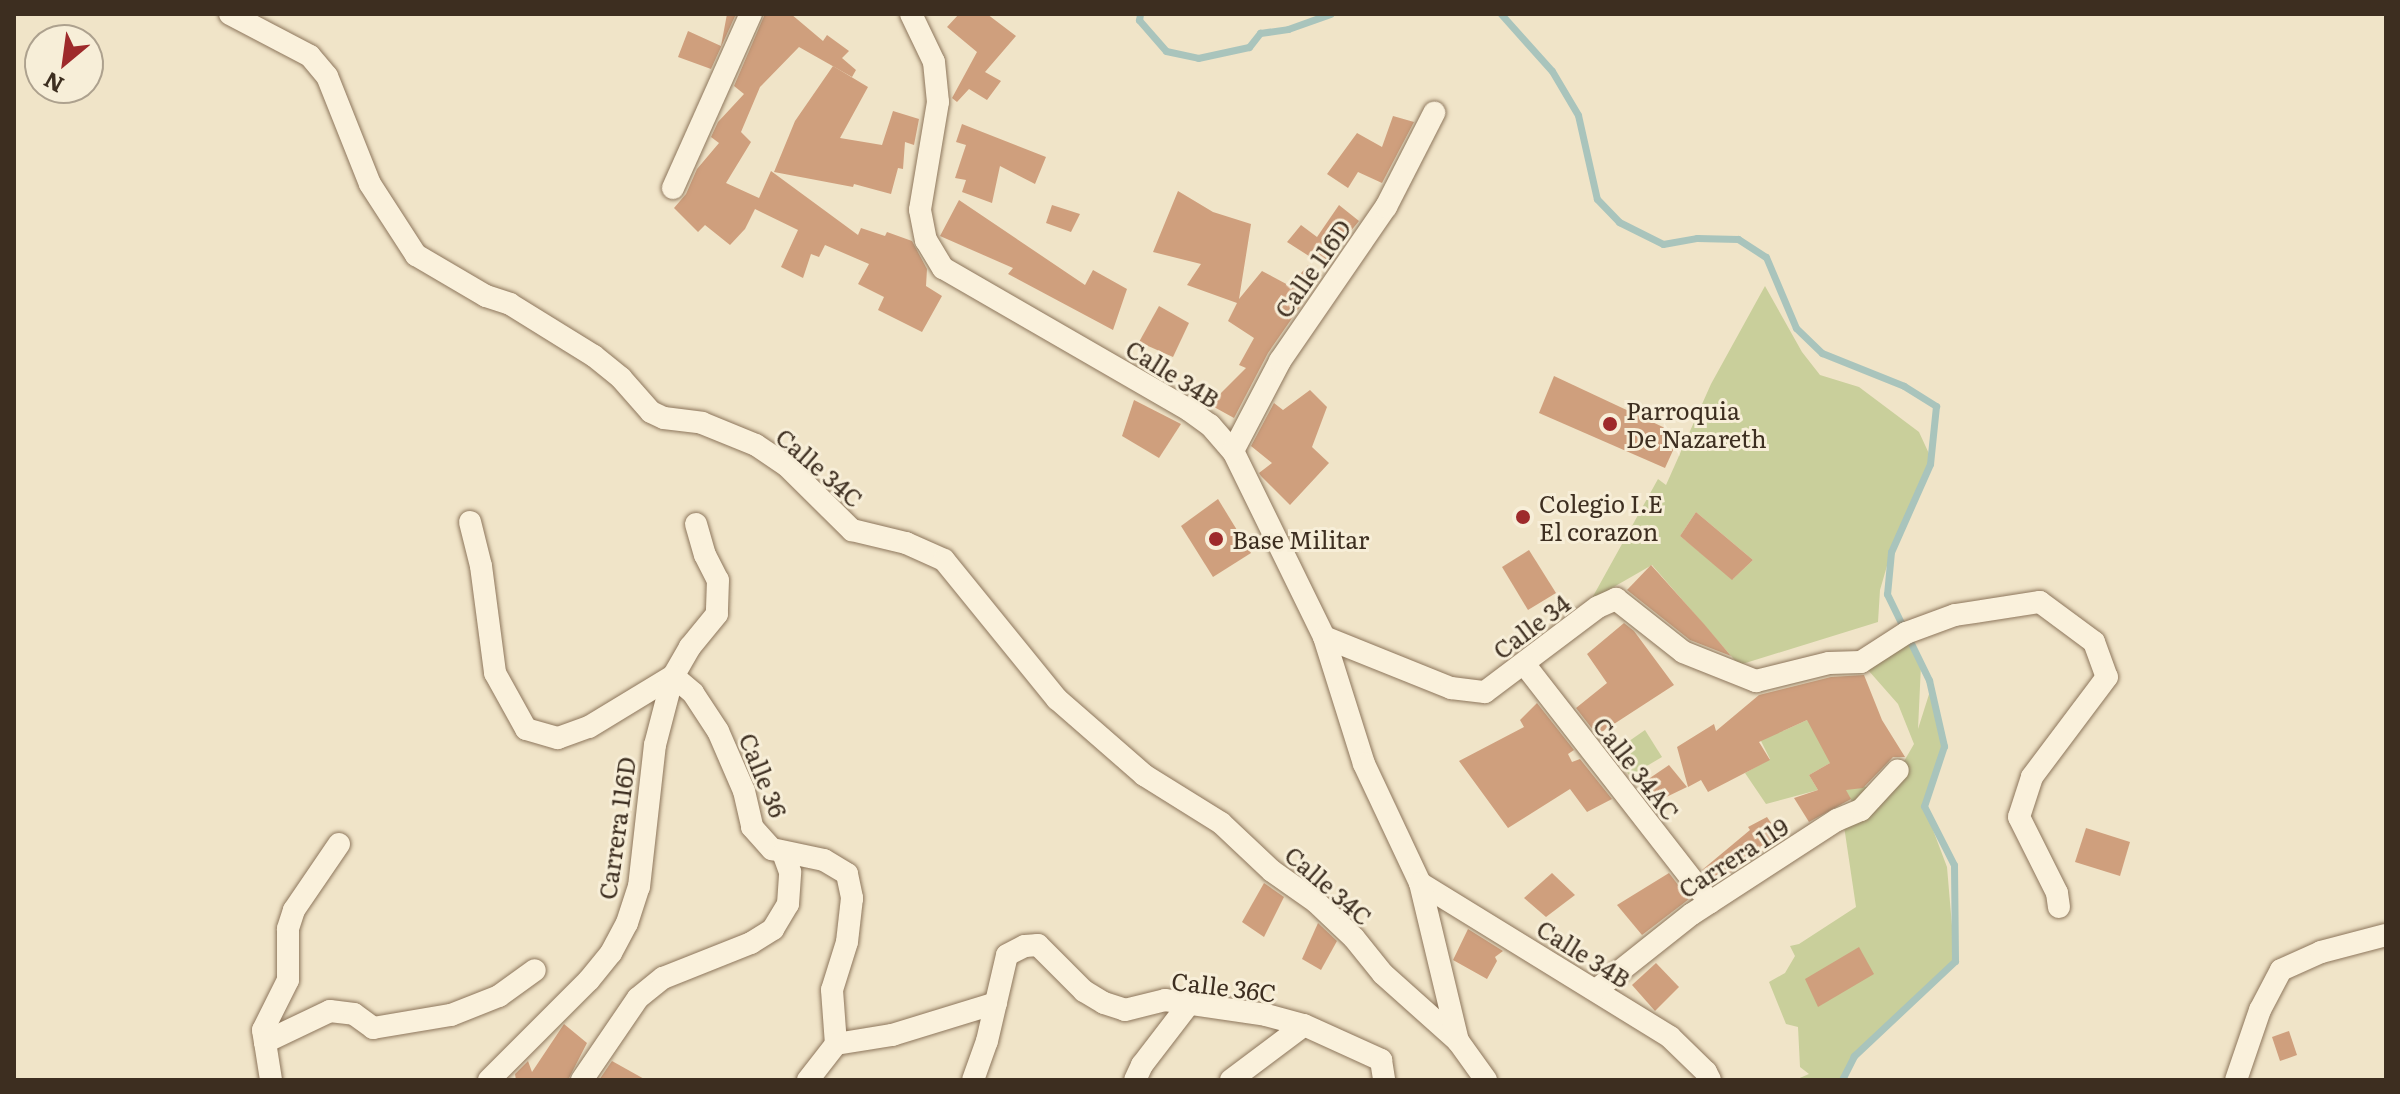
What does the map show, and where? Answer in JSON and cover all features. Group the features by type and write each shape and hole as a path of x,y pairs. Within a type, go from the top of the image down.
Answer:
{"street":[{"name":"Calle 34C","path":"230,14 310,56 327,76 370,184 416,255 486,296 510,304 594,356 621,378 651,412 664,418 702,423 756,445 786,465 852,530 882,540 906,543 944,560 1068,709 1133,767 1221,823 1272,871 1316,902 1354,938 1383,974 1458,1041 1486,1080"},
{"path":"673,188 751,14"},
{"name":"Calle 34B","path":"911,14 934,62 938,102 920,210 926,240 943,268 1189,410 1210,425 1233,451 1324,637 1364,764 1420,883 1458,1041"},
{"name":"Calle 116D","path":"1233,451 1280,361 1386,207 1434,113"},
{"path":"470,522 481,566 495,673 526,729 558,738 589,727 673,676 690,647 717,614 718,580 705,555 696,524"},
{"name":"Calle 34","path":"1324,637 1462,689 1485,692 1525,665 1598,607 1616,599 1683,652 1756,681 1829,663 1854,663 1906,633 1955,615 2040,602 2094,642 2107,677 2071,730 2032,777 2019,817 2057,893 2059,907"},
{"name":"Calle 34AC","path":"1525,665 1710,903"},
{"name":"Calle 36","path":"673,676 693,693 718,731 744,791 752,827 772,849 824,860 847,874 852,898 847,942 832,990 836,1044"},
{"name":"Carrera 116D","path":"489,1080 535,1029 589,980 611,953 627,923 639,887 651,766 673,676"},
{"name":"Carrera 119","path":"1596,990 1657,938 1837,820 1861,810 1898,770"},
{"path":"271,1080 263,1030 288,980 288,929 294,910 339,844"},
{"path":"582,1080 638,998 655,985 751,943 773,929 788,904 790,872 783,853"},
{"name":"Calle 34B","path":"1420,883 1670,1037 1706,1072 1710,1080"},
{"path":"2236,1080 2260,1010 2281,970 2321,952 2386,935"},
{"name":"Calle 36C","path":"996,1003 1007,955 1025,946 1038,945 1084,991 1125,1010 1165,1000 1266,1015 1303,1026 1381,1060 1384,1080"},
{"path":"265,1042 330,1011 354,1014 373,1028 451,1015 499,996 535,970"},
{"path":"808,1080 836,1044 892,1035 996,1003"},
{"path":"973,1080 996,1003"},
{"path":"1135,1080 1142,1065 1188,1005"},
{"path":"1231,1080 1303,1026"}],"green space":[{"path":"1765,286 1802,352 1820,375 1859,387 1919,432 1931,458 1891,552 1880,590 1878,622 1739,665 1652,565 1591,600 1658,479 1666,485 1711,384","holes":["1696,512 1753,560 1733,579 1680,536"]},
{"path":"1906,634 1921,665 1918,729 1931,688 1944,746 1924,806 1947,867 1955,961 1854,1056 1840,1080 1795,1080 1809,1074 1800,1067 1798,1027 1786,1024 1769,982 1785,973 1795,956 1790,946 1799,944 1856,907 1844,826 1899,770 1914,744 1898,704 1861,662"},
{"path":"1807,720 1833,724 1865,787 1878,785 1854,805 1830,763 1809,775 1818,790 1766,804 1745,773 1770,759 1760,739 1779,726 1783,731"},
{"path":"1645,730 1662,757 1630,776 1612,753"}],"building":[{"path":"727,14 736,14 711,69 678,57 688,31 721,46"},
{"path":"765,14 791,14 823,41 827,35 849,51 842,58 856,70 852,77 799,47 760,87 741,132 751,142 726,183 759,198 771,171 858,235 861,228 885,236 887,232 912,241 927,269 926,286 942,296 922,332 878,310 884,297 858,284 869,264 825,245 819,257 811,254 803,278 781,267 798,230 755,209 745,229 730,245 705,225 698,232 674,208 686,194 697,169 719,143 711,137 718,122 744,94 734,86"},
{"path":"959,14 987,14 1016,36 985,72 1001,81 987,100 969,89 957,102 952,98 977,52 947,27"},
{"path":"833,66 868,87 840,138 882,145 893,111 919,119 914,145 905,142 903,169 898,168 891,194 854,184 853,187 774,172 795,121"},
{"path":"1393,116 1414,122 1382,183 1358,172 1348,188 1327,174 1357,133 1382,147"},
{"path":"962,124 1046,157 1035,184 1000,166 992,203 962,192 966,180 955,178 966,145 956,142"},
{"path":"1178,191 1213,212 1251,224 1239,299 1262,271 1290,286 1308,265 1322,275 1268,353 1234,418 1214,407 1221,393 1246,368 1239,365 1254,338 1228,321 1237,303 1187,285 1201,264 1153,252"},
{"path":"959,200 1085,285 1093,270 1127,289 1113,330 1008,274 1013,268 940,236"},
{"path":"1052,205 1080,214 1071,232 1046,223"},
{"path":"1339,205 1359,221 1323,265 1287,242 1301,225 1317,237"},
{"path":"1159,306 1189,323 1173,357 1139,342"},
{"name":"Parroquia De Nazareth","path":"1554,376 1680,435 1665,468 1539,413"},
{"path":"1310,390 1327,407 1312,447 1329,463 1290,505 1259,473 1272,463 1251,446 1274,403 1283,410"},
{"path":"1134,400 1181,424 1159,458 1122,436"},
{"name":"Base Militar","path":"1218,499 1251,553 1213,577 1181,526"},
{"path":"1696,512 1753,560 1732,580 1680,536"},
{"path":"1529,550 1556,593 1528,610 1502,567"},
{"path":"1651,565 1731,656 1690,640 1627,590"},
{"path":"1624,623 1634,631 1674,685 1597,735 1576,708 1607,683 1587,654"},
{"path":"1864,675 1882,720 1905,757 1893,757 1863,788 1846,790 1851,799 1809,822 1794,798 1818,790 1809,775 1830,763 1807,720 1759,742 1770,760 1708,792 1701,780 1688,787 1677,747 1714,724 1716,731 1759,695 1831,677"},
{"path":"1537,703 1574,750 1568,754 1572,762 1580,759 1612,799 1587,812 1570,789 1508,828 1459,761 1524,727 1520,720"},
{"path":"1669,765 1687,787 1658,801 1647,780"},
{"path":"1767,817 1782,839 1713,884 1702,870 1750,830 1748,827"},
{"path":"2086,828 2130,842 2120,876 2075,862"},
{"path":"1552,873 1575,895 1546,917 1524,898"},
{"path":"1669,873 1689,899 1642,935 1617,905"},
{"path":"1264,883 1284,897 1264,937 1242,922"},
{"path":"1318,923 1337,941 1321,970 1302,959"},
{"path":"1468,929 1503,951 1495,957 1497,961 1487,979 1453,960"},
{"path":"1859,947 1874,974 1818,1007 1805,979"},
{"path":"1656,963 1679,987 1655,1011 1632,985"},
{"path":"564,1024 587,1043 568,1080 516,1080 515,1074 528,1061 532,1072"},
{"path":"2289,1031 2297,1055 2280,1061 2272,1037"},
{"path":"612,1061 646,1080 599,1080"}],"waterway":[{"path":"1140,14 1139,20 1166,51 1198,58 1249,47 1260,33 1288,29 1330,14"},
{"path":"1501,14 1552,71 1578,115 1597,199 1619,222 1663,244 1697,238 1738,239 1766,257 1796,328 1822,353 1904,386 1936,406 1930,464 1891,552 1887,594 1929,680 1944,746 1924,806 1954,865 1955,961 1854,1056 1842,1080"}],"place":[{"name":"Parroquia De Nazareth","path":"1610,424"},
{"name":"Colegio I.E El corazon","path":"1523,517"},
{"name":"Base Militar","path":"1216,539"}]}
